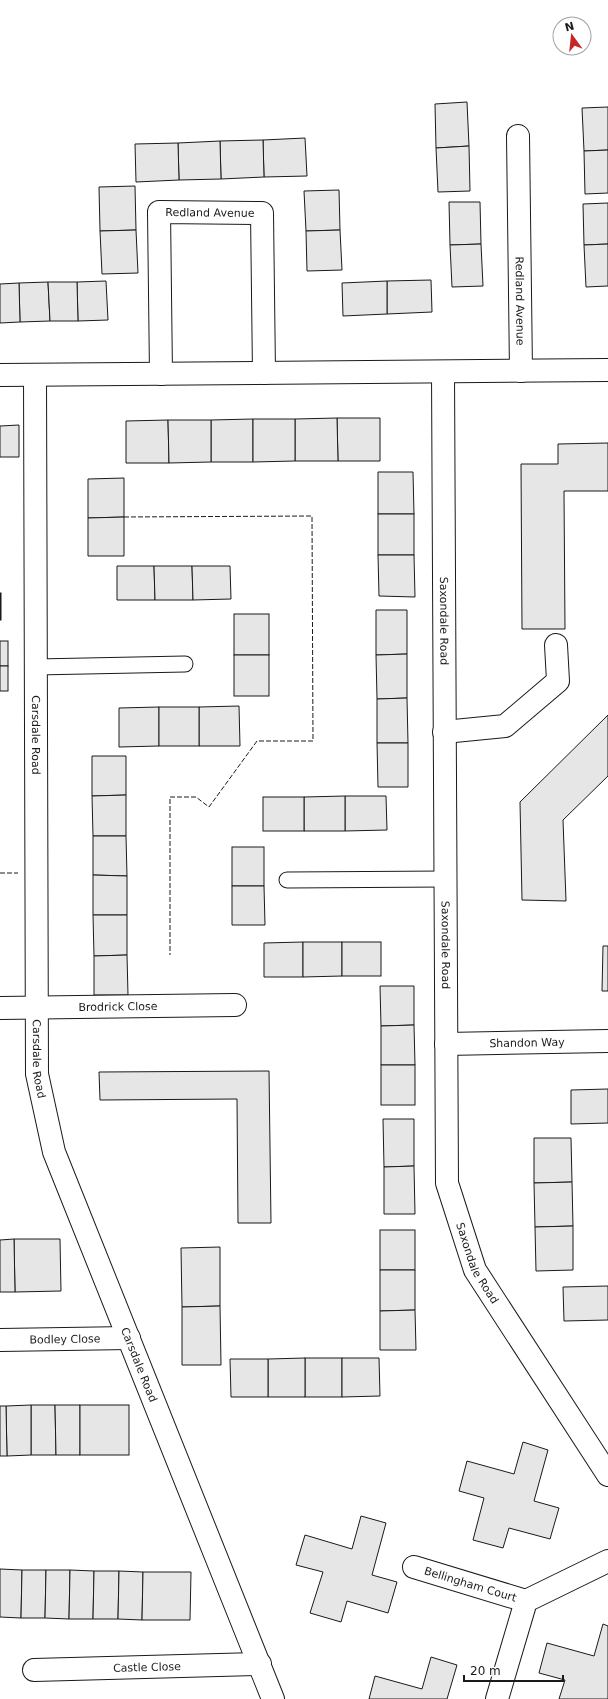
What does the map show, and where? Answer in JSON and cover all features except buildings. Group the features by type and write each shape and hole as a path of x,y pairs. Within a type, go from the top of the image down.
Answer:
{"street":[{"name":"Redland Avenue","path":"518,136 521,371"},
{"name":"Redland Avenue","path":"161,374 159,212 262,213 264,373"},
{"path":"0,375 608,370"},
{"name":"Saxondale Road","path":"443,372 446,1183 475,1270 608,1475"},
{"name":"Carsdale Road","path":"35,375 37,1074 54,1152 273,1699"},
{"path":"444,732 505,726 558,681 556,645"},
{"name":"Brodrick Close","path":"0,1008 235,1005"},
{"name":"Shandon Way","path":"446,1044 608,1041"},
{"name":"Bodley Close","path":"0,1340 129,1338"},
{"name":"Bellingham Court","path":"414,1567 526,1601 608,1561"},
{"name":"Bellingham Court","path":"497,1699 526,1601"},
{"name":"Castle Close","path":"34,1670 260,1664"}],"lane":[{"path":"36,667 185,664"},
{"path":"287,880 446,879"}],"fence":[{"path":"124,517 312,516 313,741 257,741 209,807 196,797 170,797 170,955"},
{"path":"0,873 18,873"}]}
